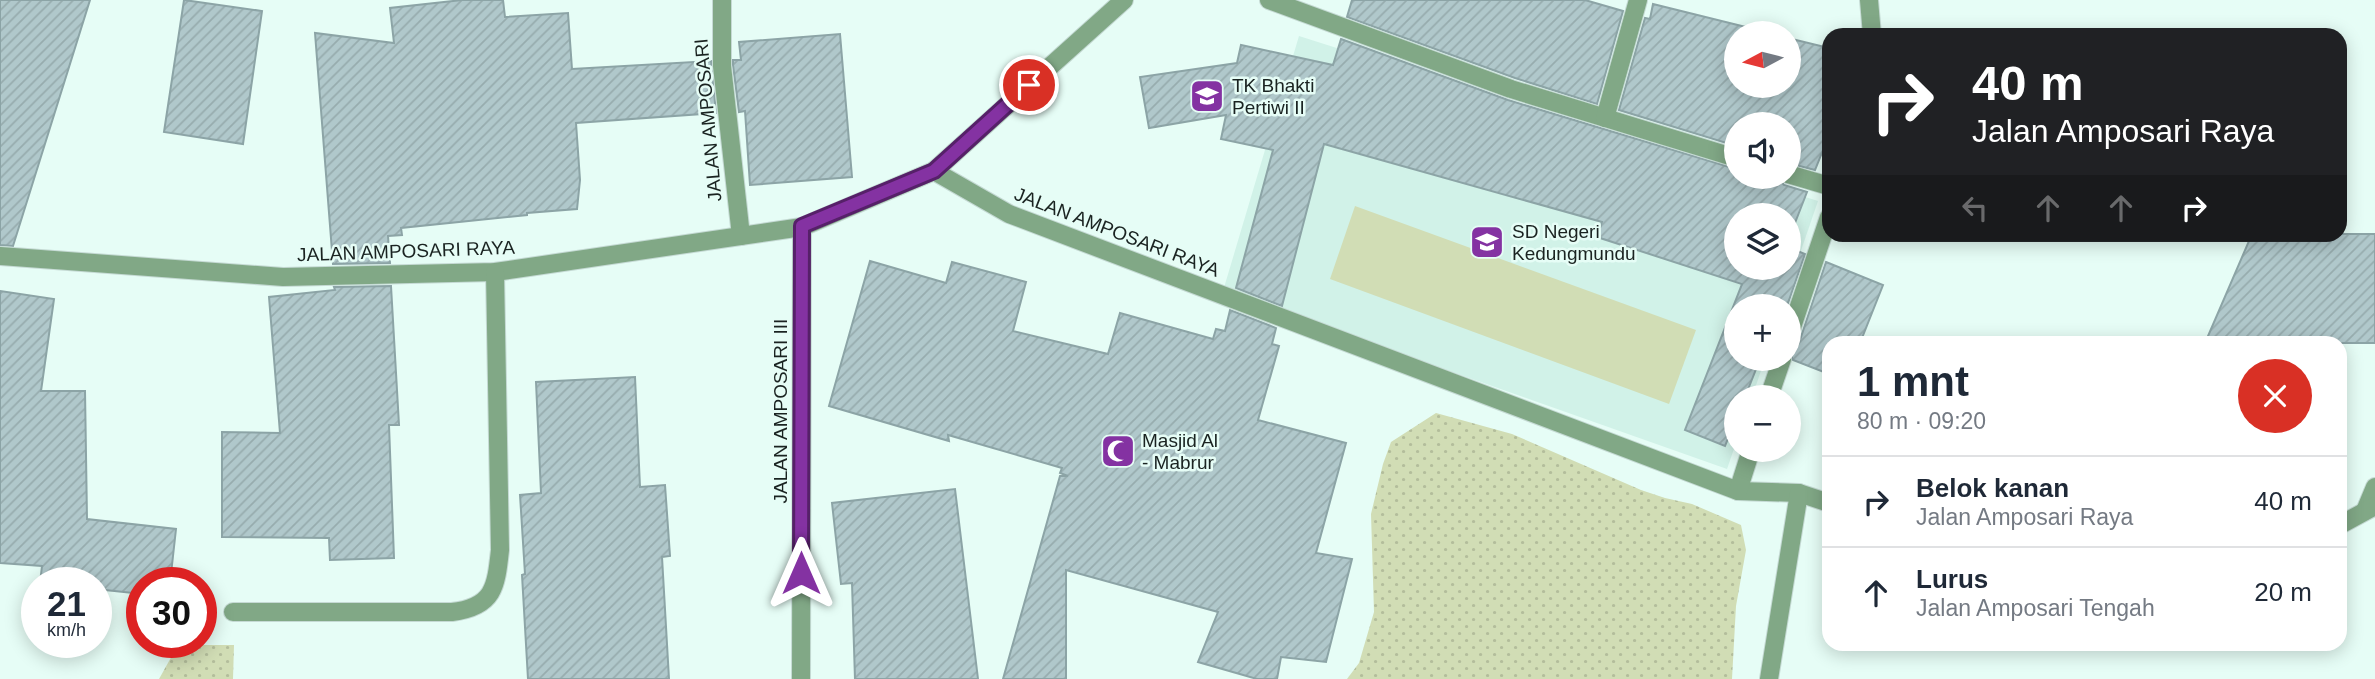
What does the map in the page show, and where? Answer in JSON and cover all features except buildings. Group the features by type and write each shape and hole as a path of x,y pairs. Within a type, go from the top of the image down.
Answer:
{"street":[{"name":"JALAN AMPOSARI","path":"722,0 722,66 741,236"},
{"path":"934,171 1124,0"},
{"path":"1269,0 1511,89 1724,154"},
{"path":"1605,118 1637,0"},
{"path":"1869,0 1871,28"},
{"name":"JALAN AMPOSARI RAYA","path":"0,256 283,277 495,272 802,226 934,171 1009,214 1738,491 1799,493 1822,501"},
{"path":"1801,178 1822,184"},
{"name":"JALAN AMPOSARI III","path":"801,679 802,226"},
{"path":"1801,300 1822,238"},
{"path":"233,612 452,612 468,610 481,604 491,593 497,578 500,550 495,272"},
{"path":"1738,491 1747,462"},
{"path":"2347,521 2370,509 2375,487"},
{"path":"1769,679 1799,493"}],"shaded area":[{"name":"SD Negeri Kedungmundu","path":"1299,36 1724,171 1724,189 1780,189 1818,201 1801,251 1801,203 1724,203 1724,280 1791,280 1786,294 1724,294 1724,371 1761,371 1756,385 1724,385 1724,462 1729,462 1727,469 1223,291"}],"green space":[{"path":"1355,206 1696,330 1669,404 1330,279"},
{"path":"1436,413 1512,434 1641,490 1692,504 1741,525 1746,550 1736,606 1732,679 1347,679 1359,663 1374,612 1371,514 1383,464 1391,442"},
{"path":"217,645 234,645 233,679 159,679 171,658 217,658"}],"place":[{"name":"TK Bhakti Pertiwi II","path":"1207,96"},
{"name":"SD Negeri Kedungmundu","path":"1487,242"},
{"name":"Masjid Al - Mabrur","path":"1118,451"}],"route":[{"path":"801,573 802,226 934,171 1029,85"}]}
